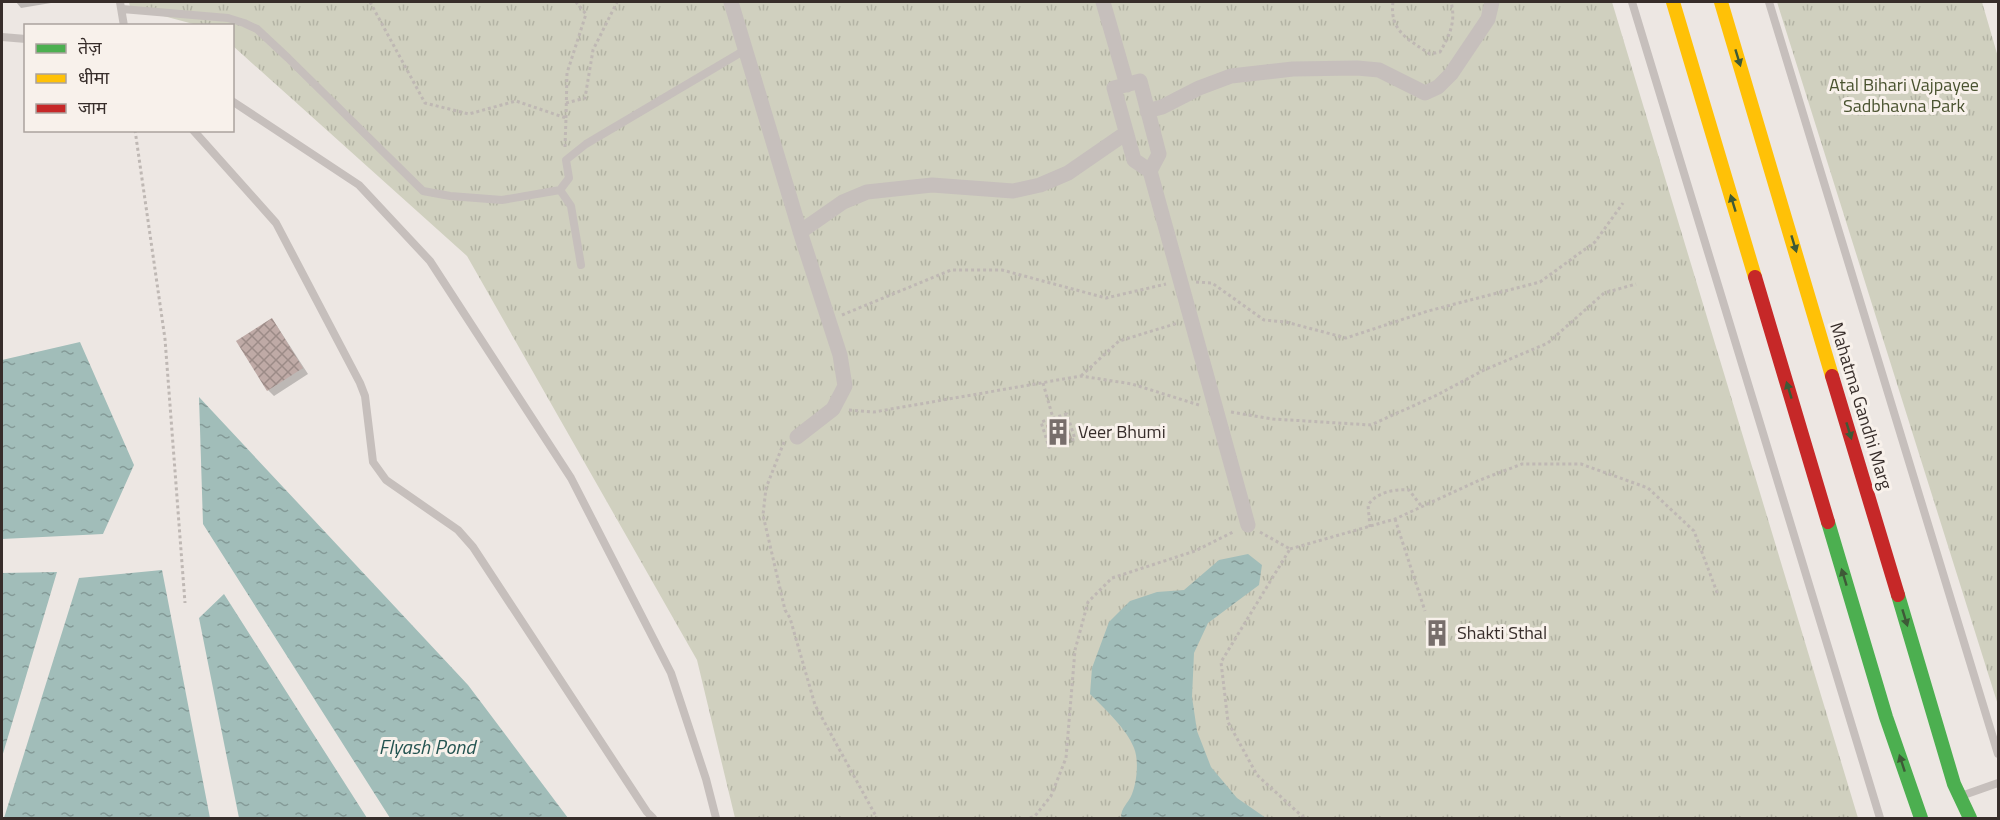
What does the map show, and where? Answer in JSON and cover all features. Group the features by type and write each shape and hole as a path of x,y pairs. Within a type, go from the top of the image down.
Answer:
{"main road":[{"path":"1673,2 1886,717 1921,819"},
{"name":"Mahatma Gandhi Marg","path":"1721,2 1954,784 1970,819"}],"street":[{"path":"731,2 800,232 840,355 845,386 833,409 797,437"},
{"path":"1103,2 1127,85"},
{"path":"1147,111 1162,107 1199,88 1231,76 1293,69 1379,70 1425,93 1438,87 1451,74 1488,19 1492,2"},
{"path":"1150,171 1159,154 1140,81 1114,88 1134,160 1150,171 1248,525"},
{"path":"800,232 843,202 867,192 932,185 1013,191 1040,185 1068,173 1126,133"}],"lane":[{"path":"1632,2 1880,819"},
{"path":"1769,2 1998,754"},
{"path":"124,24 121,5 228,18 257,29 423,191 450,196 502,200 560,190 569,178 566,160 586,144 745,50"},
{"path":"2,37 24,39"},
{"path":"234,102 359,185 430,261 571,478 666,662 706,779 716,819"},
{"path":"195,132 276,223 360,383 365,396 373,462 378,471 386,480 458,530 473,547 653,819"},
{"path":"560,190 571,206 581,265"},
{"path":"1960,797 1998,783"}],"path":[{"path":"370,2 425,104 469,114 516,101 566,118"},
{"path":"566,160 564,149 567,73 586,14 576,2"},
{"path":"566,103 585,98 593,50 617,2"},
{"path":"1393,2 1392,11 1396,27 1408,39 1430,54 1440,52 1447,41 1454,22 1451,2"},
{"path":"135,132 165,339 185,603"},
{"path":"829,321 951,270 1002,270 1106,298 1181,282 1212,283 1264,320 1286,322 1346,338 1428,311 1540,282 1595,242 1623,203"},
{"path":"833,409 874,412 1081,376 1132,384 1216,410 1273,419 1371,425 1437,395 1484,370 1548,343 1604,293 1636,284"},
{"path":"1081,376 1119,341 1191,318"},
{"path":"1043,383 1053,418"},
{"path":"1067,414 1075,439 1049,447 1041,422 1053,418 1067,414"},
{"path":"797,437 784,441 766,488 763,515 785,610 790,618 814,705 877,819"},
{"path":"1304,819 1257,775 1228,722 1221,662 1290,549 1395,519 1480,480 1522,464 1581,464 1648,488 1694,531 1718,595"},
{"path":"1370,527 1368,505 1374,497 1397,489 1409,490 1422,507"},
{"path":"1395,519 1425,611"},
{"path":"1030,819 1051,796 1066,758 1075,650 1088,602 1112,578 1194,551 1248,525 1290,549"}],"green space":[{"path":"129,2 1612,2 1858,818 735,818 697,660 467,256 234,47 234,24 193,24 130,7"},
{"name":"Atal Bihari Vajpayee Sadbhavna Park","path":"1777,2 1982,2 1998,57 1998,705"}],"water":[{"path":"80,342 134,465 103,534 2,539 2,360"},
{"name":"Flyash Pond","path":"199,397 468,685 568,818 390,818 203,524"},
{"path":"1248,554 1262,565 1259,585 1208,623 1194,653 1192,697 1197,731 1211,767 1237,798 1266,818 1121,818 1122,811 1134,789 1137,771 1136,753 1121,726 1090,694 1092,668 1109,622 1130,601 1157,592 1184,590 1219,560"},
{"path":"162,570 210,818 4,818 79,578"},
{"path":"57,572 2,757 2,573"},
{"name":"Flyash Pond","path":"224,594 367,818 239,818 199,618"}],"building":[{"path":"272,318 303,368 267,391 236,341"},
{"name":"Veer Bhumi","path":"1065,420 1071,438 1052,444 1046,425"}],"traffic: fast":[{"path":"1828,522 1886,717 1921,818"},
{"path":"1898,595 1954,784 1970,818"}],"traffic: slow":[{"path":"1673,2 1755,277"},
{"path":"1721,2 1832,376"}],"traffic: jam":[{"path":"1755,277 1828,522"},
{"path":"1832,376 1898,595"}],"place":[{"name":"Veer Bhumi","path":"1058,432"},
{"name":"Shakti Sthal","path":"1437,633"}]}
